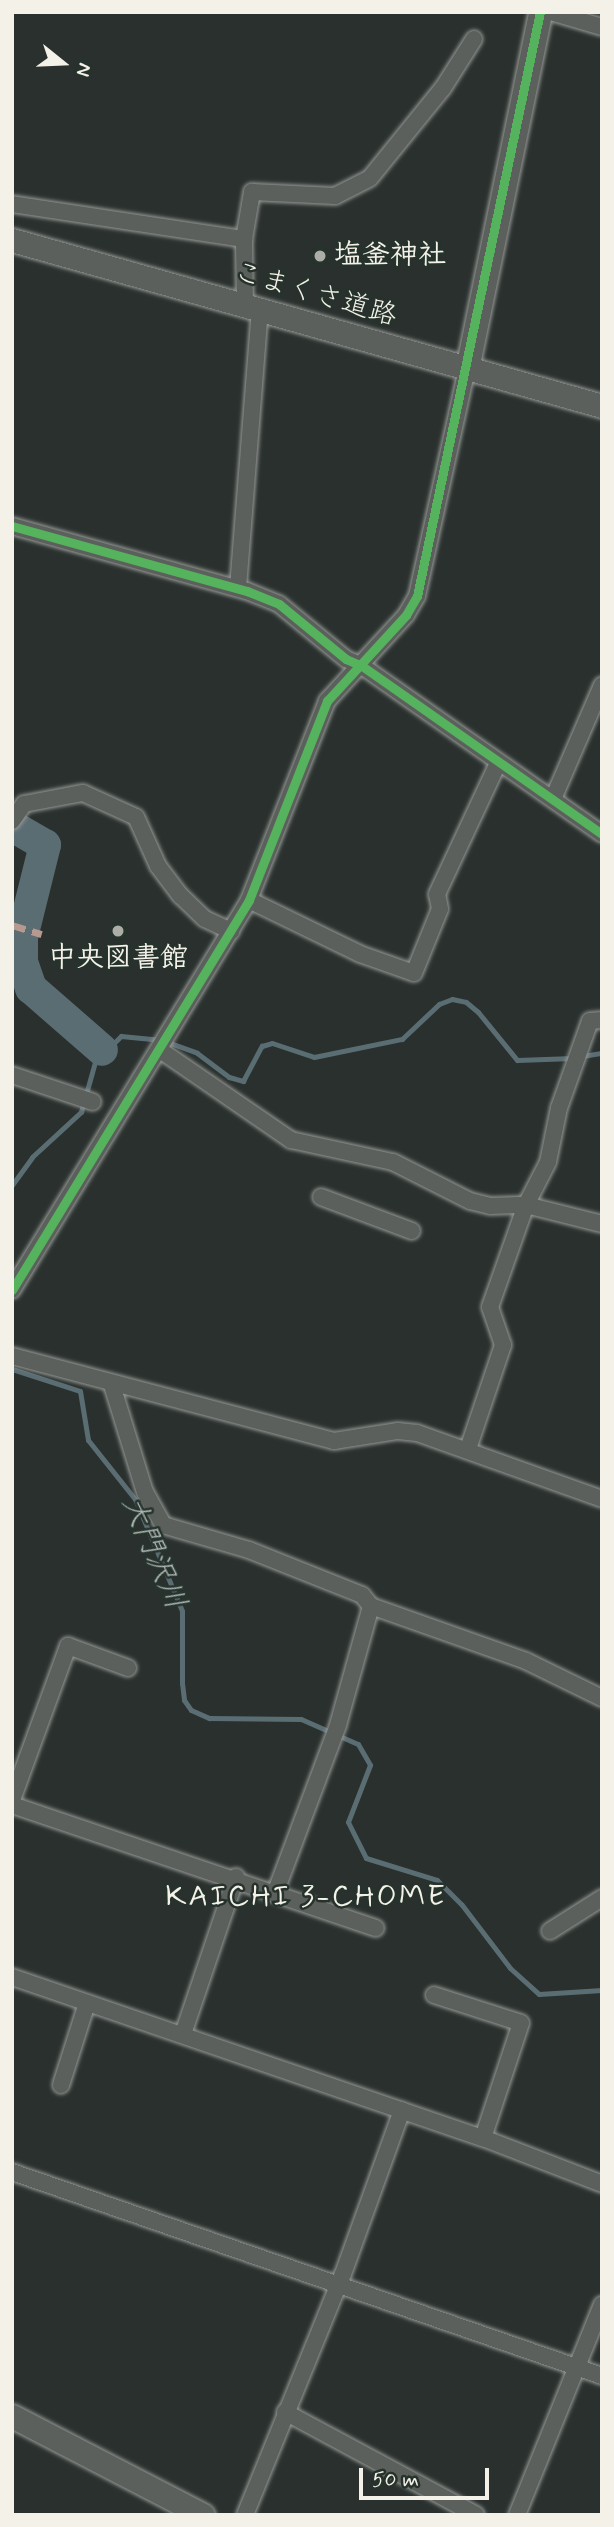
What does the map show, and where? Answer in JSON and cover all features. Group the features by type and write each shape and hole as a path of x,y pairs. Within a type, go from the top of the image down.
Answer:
{"street":[{"path":"12,1290 249,900 327,701 362,666 417,596 467,369 540,12"},
{"path":"551,12 602,27"},
{"path":"238,588 253,308 244,239 253,192 335,196 370,178 443,88 474,39"},
{"path":"12,204 244,239"},
{"name":"こまくさ道路","path":"12,240 602,406"},
{"path":"12,526 238,588 279,604 346,659 362,666 602,834"},
{"path":"553,799 602,685"},
{"path":"249,900 360,954 414,973 440,909 437,894 498,763"},
{"path":"14,818 34,801 83,793 136,817 158,866 181,896 205,919 231,931"},
{"path":"468,1449 503,1345 490,1307 526,1205 543,1175 559,1108 590,1021 602,1020"},
{"path":"163,1045 291,1140 393,1162 470,1201 490,1206 526,1205 602,1224"},
{"path":"12,1075 89,1101"},
{"path":"321,1197 412,1231"},
{"path":"12,1356 112,1385 334,1441 398,1431 468,1449 602,1499"},
{"path":"112,1385 145,1492 163,1525 249,1550 362,1595 371,1606 515,1657 602,1698"},
{"path":"276,1891 335,1732 371,1606"},
{"path":"12,1800 68,1646 128,1668"},
{"path":"12,1805 236,1877 376,1928"},
{"path":"183,2034 236,1877"},
{"path":"551,1931 602,1898"},
{"path":"12,1977 483,2138 602,2184"},
{"path":"434,1995 520,2023 483,2138"},
{"path":"61,2085 87,2003"},
{"path":"245,2515 338,2283 402,2110"},
{"path":"12,2172 602,2375"},
{"path":"517,2515 602,2305"},
{"path":"285,2412 476,2515"},
{"path":"12,2416 203,2515"}],"waterway":[{"name":"大門沢川","path":"12,826 45,845 22,937 22,962 31,988 102,1050"},
{"path":"12,1185 32,1157 81,1112 95,1062 121,1036 162,1040 197,1053 229,1077 243,1081 262,1046 272,1043 314,1057 402,1039 439,1004 452,999 466,1002 478,1012 517,1060 573,1058"},
{"path":"582,1056 602,1053"},
{"name":"大門沢川","path":"12,1369 80,1391 88,1440 135,1499 182,1611 182,1683 184,1700 191,1710 209,1718 301,1719 358,1744 370,1765 348,1822 366,1858 437,1880 462,1905 510,1968 539,1994 602,1990"}],"marked path":[{"path":"12,925 42,934"}],"cycle path":[{"path":"12,1290 249,900 327,701 406,615 417,596 540,12"},
{"path":"12,526 247,591 279,604 346,659 362,666 602,834"}],"place":[{"name":"塩釜神社","path":"320,256"},
{"name":"中央図書館","path":"118,931"}],"district":[{"name":"KAICHI 3-CHOME","path":"306,1897"}]}
